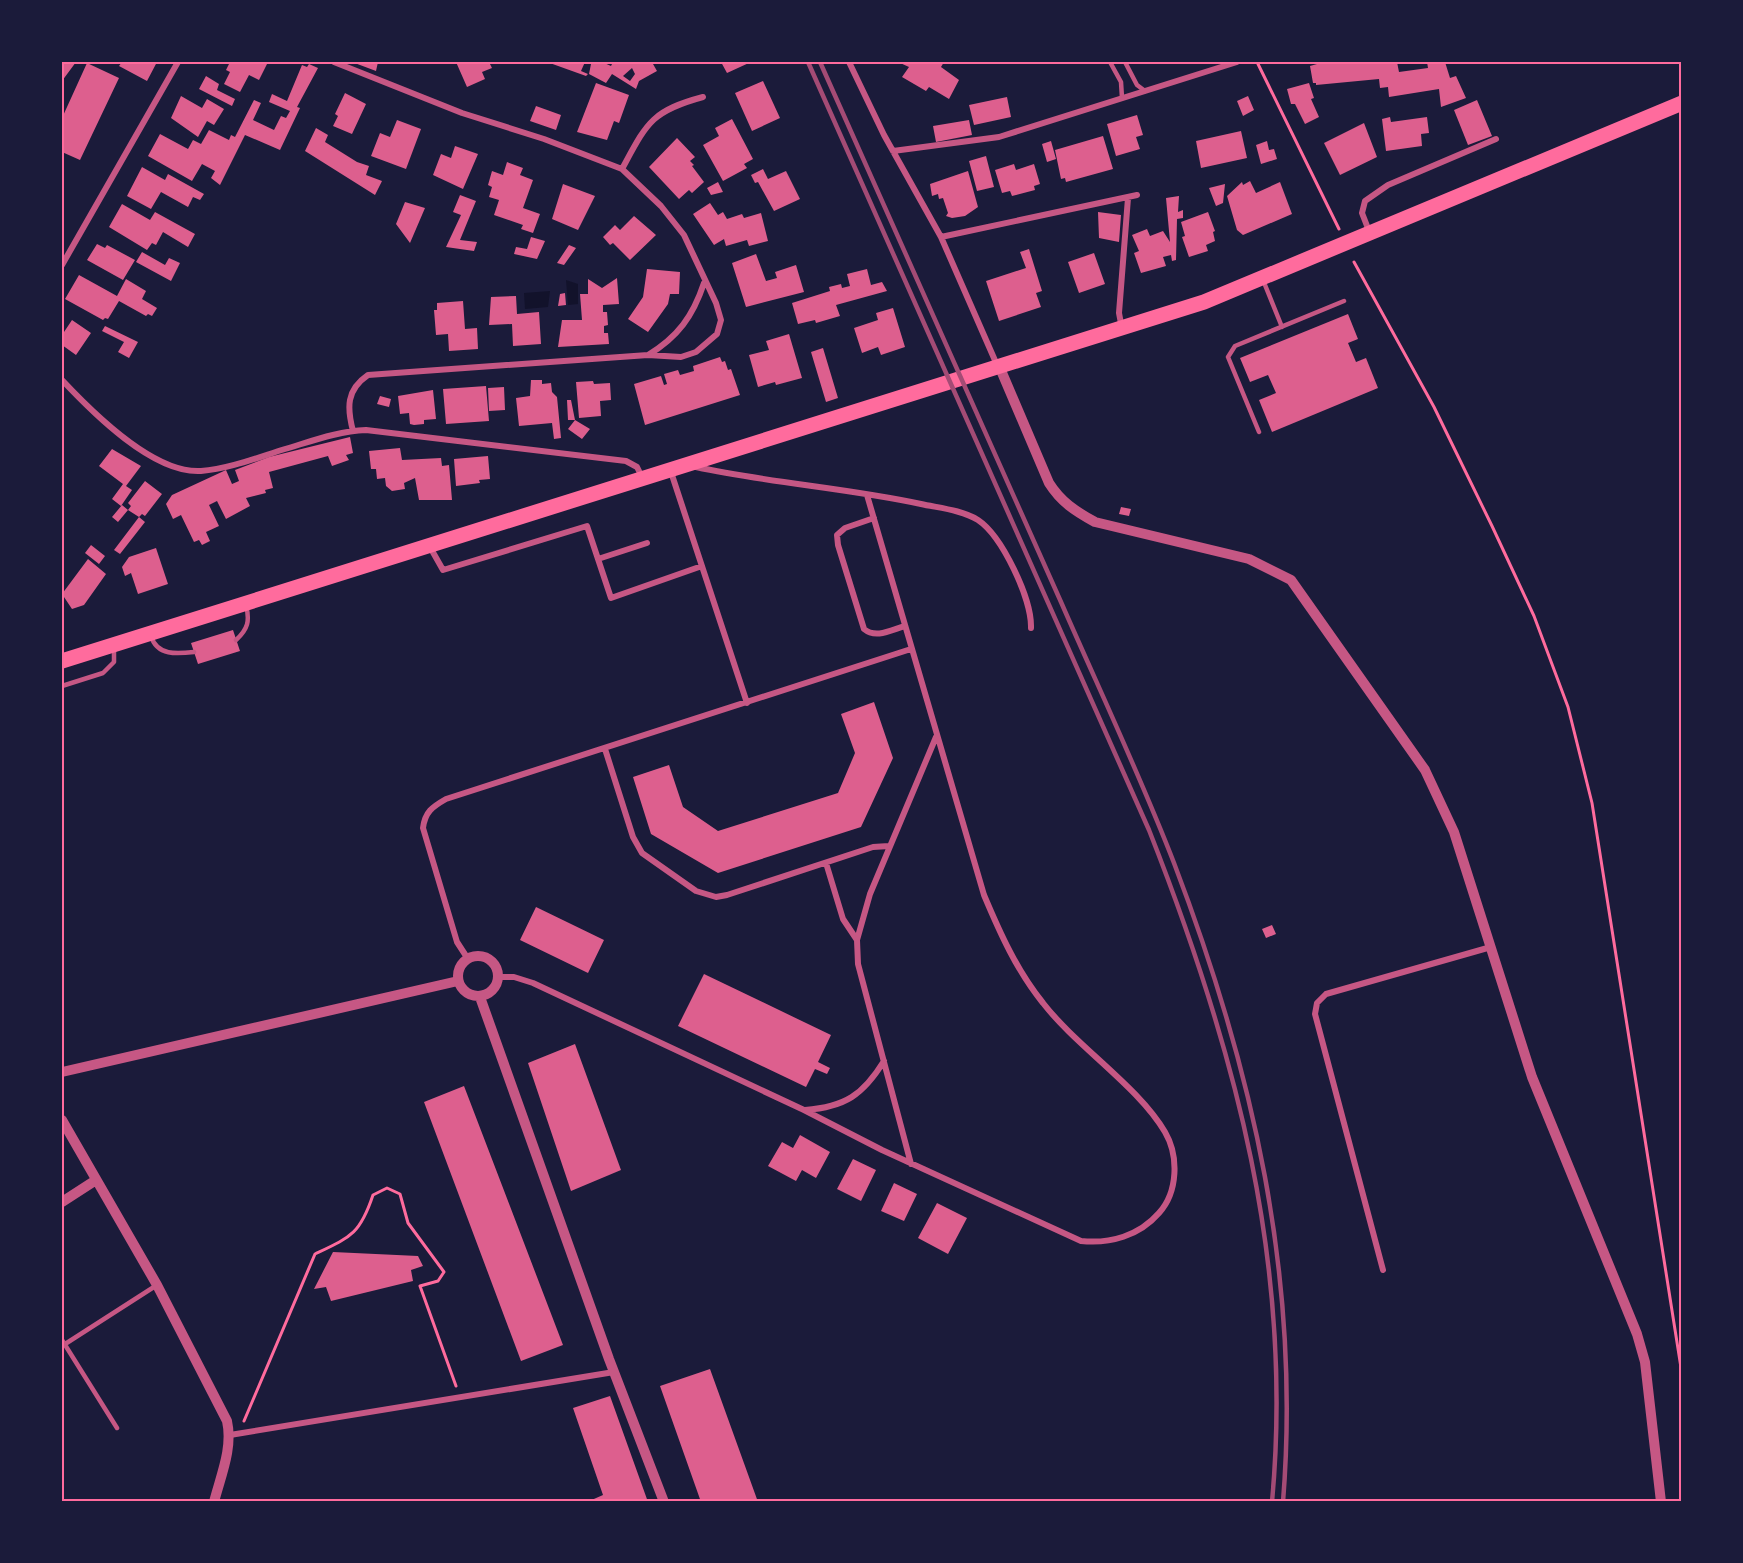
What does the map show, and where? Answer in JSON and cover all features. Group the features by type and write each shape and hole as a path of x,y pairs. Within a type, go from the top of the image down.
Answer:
{"main road":[{"path":"62,661 1122,330 1263,280 1682,104"}],"street":[{"path":"62,265 178,62"},
{"path":"334,62 462,113 544,139 622,169 661,207 684,235 704,283 716,303 721,320 717,334 710,342 696,352 681,357 648,355 368,375 360,380 349,398 348,412 353,431"},
{"path":"849,62 893,151 941,237 991,355 994,370 1014,401 1049,483 1059,498 1075,511 1095,522 1249,559 1291,580 1425,770 1454,832 1533,1077 1642,1352 1661,1502"},
{"path":"893,151 999,137 1237,62"},
{"path":"622,169 648,123 663,111 703,97"},
{"path":"1371,235 1362,213 1365,201 1388,185 1496,140"},
{"path":"941,237 1137,195"},
{"path":"1122,330 1119,313 1128,198"},
{"path":"648,355 664,345 690,319 704,283"},
{"path":"62,380 93,413 121,436 162,460 192,470 221,467 353,431 626,461 637,467 642,479"},
{"path":"690,465 733,475 867,495 964,514 977,520 989,529 1007,557 1030,608 1031,628"},
{"path":"671,471 747,703"},
{"path":"498,977 533,983 804,1110 912,1164 1081,1241 1097,1242 1133,1233 1147,1224 1166,1204 1174,1179 1172,1150 1157,1120 1063,1027 1042,1002 1008,948 984,895 867,495"},
{"path":"874,518 845,528 837,535 838,545 864,629 871,634 878,634 905,627"},
{"path":"430,546 443,570 587,526 611,598 702,566"},
{"path":"598,559 647,543"},
{"path":"468,959 457,942 423,828 425,816 434,806 446,799 911,650"},
{"path":"912,1164 858,964 857,940 870,894 936,736"},
{"path":"605,749 633,837 642,853 696,891 716,897 727,895 873,847 890,846"},
{"path":"826,863 843,919 850,933 857,940"},
{"path":"1383,1270 1315,1014 1317,1003 1326,994 1491,947"},
{"path":"486,957 495,965 498,977 491,992 480,997 468,995 458,981 459,968 468,959 486,957"},
{"path":"62,1072 458,981"},
{"path":"480,997 614,1372 664,1502"},
{"path":"804,1110 841,1104 867,1086 884,1061"},
{"path":"62,1120 157,1285 234,1434 214,1502"},
{"path":"62,1202 96,1180"},
{"path":"234,1434 614,1372"}],"lane":[{"path":"1110,62 1121,82 1122,98"},
{"path":"1125,62 1137,85 1144,91"},
{"path":"1263,280 1282,327"},
{"path":"1259,432 1228,357 1229,352 1234,346 1344,301"},
{"path":"236,640 244,633 248,624 245,604"},
{"path":"150,634 153,644 163,652 194,652"},
{"path":"62,686 103,673 114,662 114,645"},
{"path":"117,1428 62,1343 157,1285"}],"path":[{"path":"1258,64 1339,229"},
{"path":"1354,262 1434,407 1492,526 1534,616 1568,707 1592,803 1682,1374"},
{"path":"234,1434 315,1254 334,1247 353,1235 365,1218 373,1196 387,1188 400,1194 408,1223 444,1272 438,1281 420,1286 456,1386"}],"shaded area":[{"path":"566,280 578,284 578,304 568,305"},
{"path":"550,291 548,307 525,309 524,293"}],"building":[{"path":"62,62 76,62 62,81"},
{"path":"122,62 157,62 147,81 119,66"},
{"path":"230,62 268,62 259,80 249,75 240,92 224,84 230,72 226,70"},
{"path":"352,62 378,62 376,71"},
{"path":"456,62 489,62 492,68 482,72 485,79 467,87"},
{"path":"547,62 585,62 581,71 588,74 586,76"},
{"path":"586,62 602,62 611,66 613,62 657,62 653,64 657,71 639,81 636,89 612,74 606,83 589,74 591,64","holes":["632,68 635,74 630,81 623,76"]},
{"path":"721,62 751,62 727,73"},
{"path":"898,62 944,62 941,67 959,80 949,99 929,87 926,91 902,77 909,67"},
{"path":"1324,62 1397,62 1399,72 1428,68 1427,62 1445,62 1450,78 1456,76 1466,98 1441,107 1439,89 1389,97 1388,87 1380,88 1379,79 1316,85 1313,83 1310,66"},
{"path":"87,63 119,78 80,160 62,152 62,118"},
{"path":"309,64 318,68 297,107 300,108 280,150 245,135 220,185 211,178 215,171 202,164 192,181 148,156 160,134 188,149 193,140 201,144 209,130 229,140 231,135 235,137 254,100 261,103 253,120 274,130 281,116 286,118 290,111 269,102 272,94 287,101 302,65 307,67"},
{"path":"206,76 219,84 217,90 235,99 232,106 199,89"},
{"path":"763,81 780,118 752,131 735,93"},
{"path":"596,83 629,95 619,123 614,121 607,140 577,132"},
{"path":"1309,83 1314,98 1311,99 1319,117 1305,124 1295,104 1291,104 1287,89"},
{"path":"345,93 366,104 352,134 333,126 338,116 335,114"},
{"path":"181,96 202,108 207,99 224,109 214,125 207,121 198,137 171,118"},
{"path":"1248,96 1254,110 1243,116 1237,101"},
{"path":"1007,97 1011,117 974,125 969,105"},
{"path":"1477,100 1492,136 1468,145 1454,110"},
{"path":"536,106 561,115 556,130 530,121"},
{"path":"1137,115 1143,135 1136,137 1140,149 1116,156 1107,124"},
{"path":"1390,117 1391,122 1427,117 1429,133 1421,134 1422,146 1386,151 1382,119"},
{"path":"732,119 753,159 744,164 747,168 723,181 703,145 719,136 715,128"},
{"path":"397,120 421,129 406,169 371,156 380,133 390,137"},
{"path":"969,120 972,135 936,142 933,126"},
{"path":"1364,123 1377,157 1340,175 1324,143"},
{"path":"316,128 328,135 325,142 357,162 369,166 366,175 382,181 375,195 305,151"},
{"path":"1241,131 1247,158 1201,168 1196,141"},
{"path":"1103,136 1113,169 1066,182 1065,178 1061,179 1055,150"},
{"path":"677,138 695,157 690,161 704,182 692,193 689,190 679,199 649,167"},
{"path":"1051,141 1056,159 1047,162 1042,144"},
{"path":"1267,141 1269,150 1274,149 1277,159 1261,164 1256,145"},
{"path":"455,146 478,154 463,189 433,175 441,154 451,158"},
{"path":"986,156 994,187 977,191 969,161"},
{"path":"507,162 523,168 520,175 533,180 523,208 540,214 533,233 521,229 523,225 494,215 499,200 489,197 492,187 488,185 492,171 503,175"},
{"path":"1014,164 1016,170 1034,164 1040,184 1034,186 1035,190 1012,196 1010,191 1002,193 995,170"},
{"path":"142,167 165,180 168,174 204,194 200,200 193,197 188,207 161,192 151,209 127,196"},
{"path":"763,169 768,179 786,171 800,199 774,211 758,182 755,183 751,175"},
{"path":"968,171 978,207 965,216 952,218 946,216 948,213 943,198 939,199 938,194 932,196 930,184"},
{"path":"1250,181 1256,193 1280,182 1292,214 1243,235 1237,230 1227,196 1242,182 1243,185"},
{"path":"718,182 723,192 711,195 707,188"},
{"path":"563,184 595,196 578,230 552,219"},
{"path":"1225,184 1223,203 1216,206 1209,188"},
{"path":"460,195 476,201 460,240 477,242 474,251 446,247 461,215 453,212"},
{"path":"1179,196 1178,212 1183,210 1183,218 1177,219 1176,260 1172,261 1171,255 1163,257 1166,266 1141,273 1134,253 1139,251 1132,235 1147,229 1150,236 1163,231 1170,242 1166,198"},
{"path":"405,202 425,208 410,243 396,224"},
{"path":"710,203 718,215 723,212 727,219 742,214 744,218 761,213 768,241 749,246 747,240 726,246 724,239 714,245 693,214"},
{"path":"122,204 150,220 155,212 195,234 188,247 163,232 156,245 152,243 147,250 109,227"},
{"path":"1098,212 1121,215 1119,242 1099,238"},
{"path":"1208,212 1215,231 1213,232 1215,241 1206,245 1208,251 1189,257 1182,237 1185,236 1181,222"},
{"path":"634,216 656,235 630,260 613,243 610,245 603,237 615,225 620,230"},
{"path":"531,237 545,241 537,259 514,254 516,247 527,249"},
{"path":"97,244 105,248 107,245 135,260 123,280 87,260"},
{"path":"569,245 576,248 564,265 557,263"},
{"path":"1029,249 1042,291 1036,293 1041,307 999,321 986,281 1026,268 1020,252"},
{"path":"142,252 165,265 169,258 180,263 171,281 136,262"},
{"path":"1094,253 1105,284 1079,293 1068,262"},
{"path":"756,254 766,281 777,278 775,272 796,265 804,292 746,307 732,263"},
{"path":"647,269 680,272 679,294 670,294 668,304 648,332 628,319 643,297"},
{"path":"867,269 871,285 882,282 887,291 836,305 840,316 816,323 815,320 798,324 792,303 830,291 829,287 841,284 842,288 850,286 847,274"},
{"path":"79,275 117,296 126,279 146,291 142,299 157,308 152,316 148,314 146,316 119,301 108,319 103,320 65,299"},
{"path":"617,278 619,304 603,305 603,312 607,312 608,325 604,326 604,333 608,333 609,344 558,347 562,320 582,320 580,294 588,294 588,279 602,288"},
{"path":"565,293 566,305 558,306 560,294"},
{"path":"516,296 517,314 539,312 541,344 513,346 512,324 489,325 491,297"},
{"path":"463,301 465,329 477,328 478,349 449,351 448,334 436,335 434,310 437,310 437,303"},
{"path":"893,308 905,347 881,355 878,347 862,353 854,328 878,320 876,313"},
{"path":"1348,314 1358,339 1348,343 1356,362 1366,358 1378,388 1272,432 1259,400 1276,393 1268,375 1250,382 1240,358"},
{"path":"72,320 91,333 76,355 62,345 62,335"},
{"path":"105,326 138,342 129,358 118,352 124,342 102,331"},
{"path":"789,334 802,378 758,387 749,355 769,350 766,341"},
{"path":"823,348 838,398 826,402 811,352"},
{"path":"720,357 722,362 725,361 728,370 731,369 740,395 645,425 634,384 661,376 664,385 667,384 664,374 678,370 680,375 694,371 693,366"},
{"path":"531,380 542,380 542,384 551,383 552,392 557,397 561,438 554,439 552,423 519,426 516,398 530,396"},
{"path":"593,381 594,384 610,383 611,400 600,401 601,416 579,418 576,382"},
{"path":"486,386 489,421 446,424 443,389"},
{"path":"504,387 505,410 489,411 488,388"},
{"path":"433,390 436,419 424,420 424,424 410,424 409,413 400,414 398,396"},
{"path":"380,396 391,399 389,407 377,404"},
{"path":"567,400 571,400 575,420 568,420"},
{"path":"575,420 590,429 582,439 568,429"},
{"path":"350,437 353,453 346,455 349,460 332,466 328,456 269,472 273,488 265,490 266,493 246,498 250,506 226,519 217,501 209,505 219,526 206,532 210,541 202,545 199,540 194,542 181,515 173,519 166,504 172,495 226,470 232,484 239,481 235,470 269,457"},
{"path":"400,448 402,460 441,458 442,466 449,465 452,500 419,500 415,478 404,483 405,489 392,491 386,486 385,478 377,479 376,469 371,469 369,451"},
{"path":"112,449 141,466 126,486 132,490 121,506 112,499 123,484 99,466"},
{"path":"488,456 490,479 479,480 480,483 456,486 454,459"},
{"path":"145,481 162,494 145,516 142,514 139,517 128,510 131,506 128,503"},
{"path":"122,505 128,510 118,522 112,517"},
{"path":"1121,507 1131,509 1129,516 1119,514"},
{"path":"139,517 145,522 120,554 114,550"},
{"path":"91,545 105,556 99,564 85,553"},
{"path":"156,548 168,584 138,594 131,573 125,576 122,567 129,557"},
{"path":"88,559 106,574 84,605 72,609 62,594"},
{"path":"233,630 240,651 198,664 191,643"},
{"path":"874,702 893,758 861,827 718,873 651,834 633,777 669,765 683,807 718,831 838,793 855,753 841,714"},
{"path":"536,907 604,940 588,973 520,940"},
{"path":"1272,925 1276,934 1266,938 1262,929"},
{"path":"704,974 831,1035 818,1062 830,1068 827,1074 815,1069 806,1087 678,1026"},
{"path":"575,1044 621,1170 571,1191 528,1063"},
{"path":"464,1086 563,1345 521,1361 424,1102"},
{"path":"800,1135 830,1152 816,1178 802,1170 796,1181 768,1166 782,1142 793,1148"},
{"path":"853,1159 876,1170 861,1201 837,1189"},
{"path":"894,1183 917,1194 904,1221 881,1211"},
{"path":"937,1203 967,1218 948,1254 918,1238"},
{"path":"333,1252 418,1256 423,1266 411,1270 413,1281 331,1301 326,1287 314,1289"},
{"path":"710,1369 758,1502 701,1502 660,1386"},
{"path":"610,1396 648,1502 587,1502 603,1495 573,1408"}],"railway":[{"path":"808,62 1149,830 1208,994 1232,1076 1251,1159 1265,1243 1274,1328 1277,1414 1272,1502"},
{"path":"820,62 1133,765 1174,863 1202,941 1227,1019 1248,1097 1265,1176 1277,1256 1285,1337 1287,1419 1283,1502"}]}
